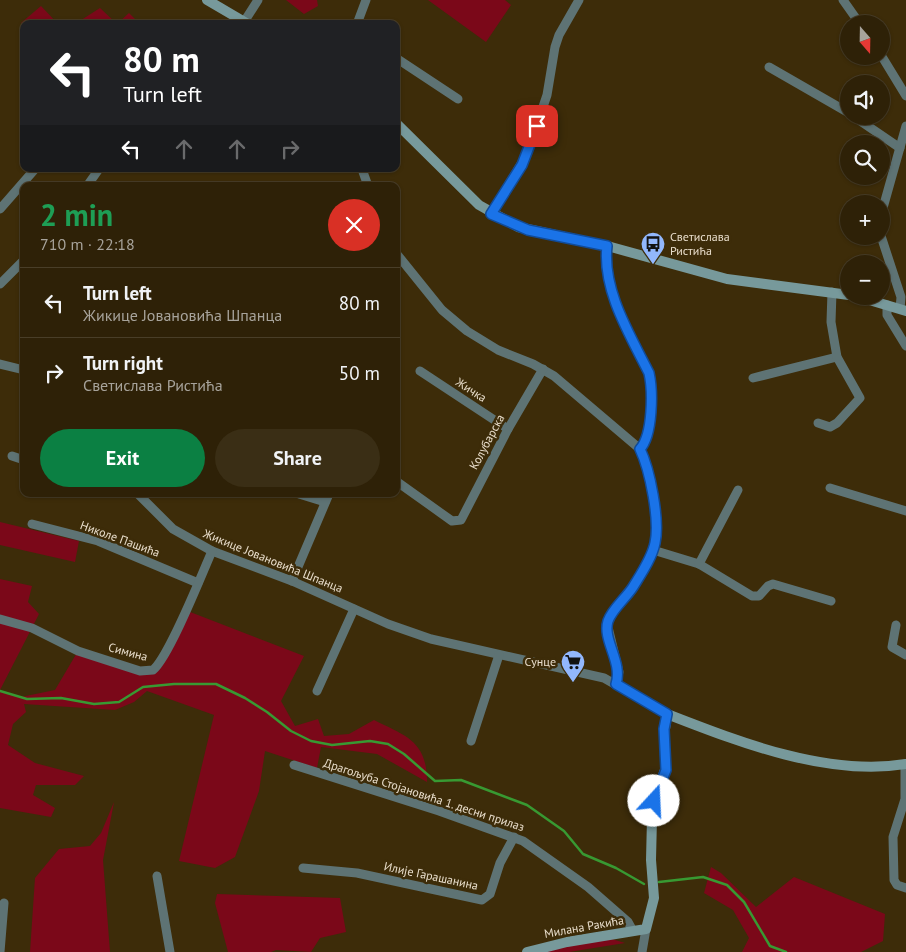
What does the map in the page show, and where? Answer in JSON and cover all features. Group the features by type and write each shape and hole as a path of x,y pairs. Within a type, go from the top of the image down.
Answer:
{"street":[{"path":"207,0 241,20"},
{"path":"248,20 258,0"},
{"path":"358,20 366,0"},
{"path":"491,214 527,154 547,95 555,47 579,0"},
{"path":"844,0 854,15"},
{"path":"400,61 458,99"},
{"path":"887,65 906,96"},
{"path":"769,67 840,108"},
{"path":"866,125 900,148"},
{"path":"887,195 906,126"},
{"path":"400,127 475,201 491,214 523,228 607,246 726,279 840,293"},
{"path":"24,182 32,172"},
{"path":"0,209 20,186"},
{"path":"884,245 901,297 903,310 887,305 887,315 906,346"},
{"path":"607,246 606,258 614,300 651,380 648,429 646,441 640,449"},
{"path":"400,258 436,304 467,332 498,350 543,369 607,419 640,449 646,463 656,535 653,550 633,586 607,623 619,672 616,684"},
{"path":"0,284 20,264"},
{"path":"818,423 830,427 837,423 860,398 837,357 831,322 832,292"},
{"path":"753,378 837,357"},
{"path":"0,364 20,369"},
{"name":"Колубарска","path":"400,484 452,521 458,522 462,518 508,429 543,369"},
{"name":"Жичка","path":"420,371 508,429"},
{"path":"12,456 20,459"},
{"path":"830,488 906,511"},
{"path":"699,564 738,490"},
{"name":"Жикице Јовановића Шпанца","path":"141,497 173,529 212,551 292,581 388,624 431,639 595,676 616,684 667,714 751,743 828,764 861,767 906,764"},
{"path":"292,581 327,498"},
{"name":"Николе Пашића","path":"32,524 98,541 198,583"},
{"path":"653,550 699,564 752,596 761,595 768,586 773,584 831,601"},
{"name":"Симина","path":"0,619 32,628 78,651 148,671 156,667 160,661 212,551"},
{"path":"317,691 354,608"},
{"path":"896,625 892,647 895,651 906,656"},
{"path":"471,741 499,655"},
{"path":"642,952 654,898 651,854 652,818 654,801 666,770 664,729 667,714"},
{"path":"906,764 905,799 893,837 894,880 897,885 906,888"},
{"name":"Драгољуба Стојановића 1. десни прилаз","path":"294,766 514,837 564,868 588,886 628,922 633,931"},
{"name":"Илије Гарашанина","path":"303,868 357,873 482,900 490,894 500,863 514,837"},
{"path":"157,876 170,952"},
{"path":"0,952 4,903"},
{"name":"Милана Ракића","path":"527,952 548,945 646,929"}],"shaded area":[{"path":"286,0 317,0 318,6 304,14"},
{"path":"428,0 505,0 511,5 486,42"},
{"path":"41,6 54,20 25,20"},
{"path":"100,8 113,20 81,20"},
{"path":"129,13 136,20 121,20"},
{"path":"0,522 79,541 75,562 0,545"},
{"path":"0,579 32,586 28,602 39,614 0,690"},
{"path":"185,610 304,656 281,701 295,726 318,719 324,736 349,734 374,720 405,736 419,749 426,768 427,782 377,754 321,747 317,768 265,751 259,791 235,857 215,868 179,861 214,715 147,691 134,702 115,710 24,704 26,712 13,724 8,745 35,763 84,776 75,785 36,785 33,795 55,808 51,817 0,808 0,691 21,697 55,690 78,651 148,671 160,661"},
{"path":"114,802 103,860 110,952 30,952 35,878 59,849 90,846 101,833"},
{"path":"711,867 721,873 756,907 794,877 885,914 883,941 861,952 742,952 749,938 733,910 704,893"},
{"path":"217,894 340,898 346,932 320,938 311,952 276,950 271,952 228,952 215,903"},
{"path":"605,937 625,943 569,952 532,952"}],"waterway":[{"path":"0,691 27,699 61,698 94,704 119,702 143,687 174,684 216,684 245,698 291,731 311,741 332,745 370,741 388,744 404,754 435,781 461,780 527,805 564,831 583,854 616,868 644,884"},
{"path":"659,882 703,877 727,885 744,902 770,946 786,952"}],"place":[{"name":"Светислава Ристића","path":"653,265"},
{"name":"Сунце","path":"573,683"}],"route":[{"path":"537,126 522,165 491,214 528,230 607,246 606,258 614,300 651,380 652,395 647,437 640,449 645,459 652,493 656,542 650,557 633,586 607,623 607,629 619,672 616,684 667,714 664,729 666,770 654,801"}]}
